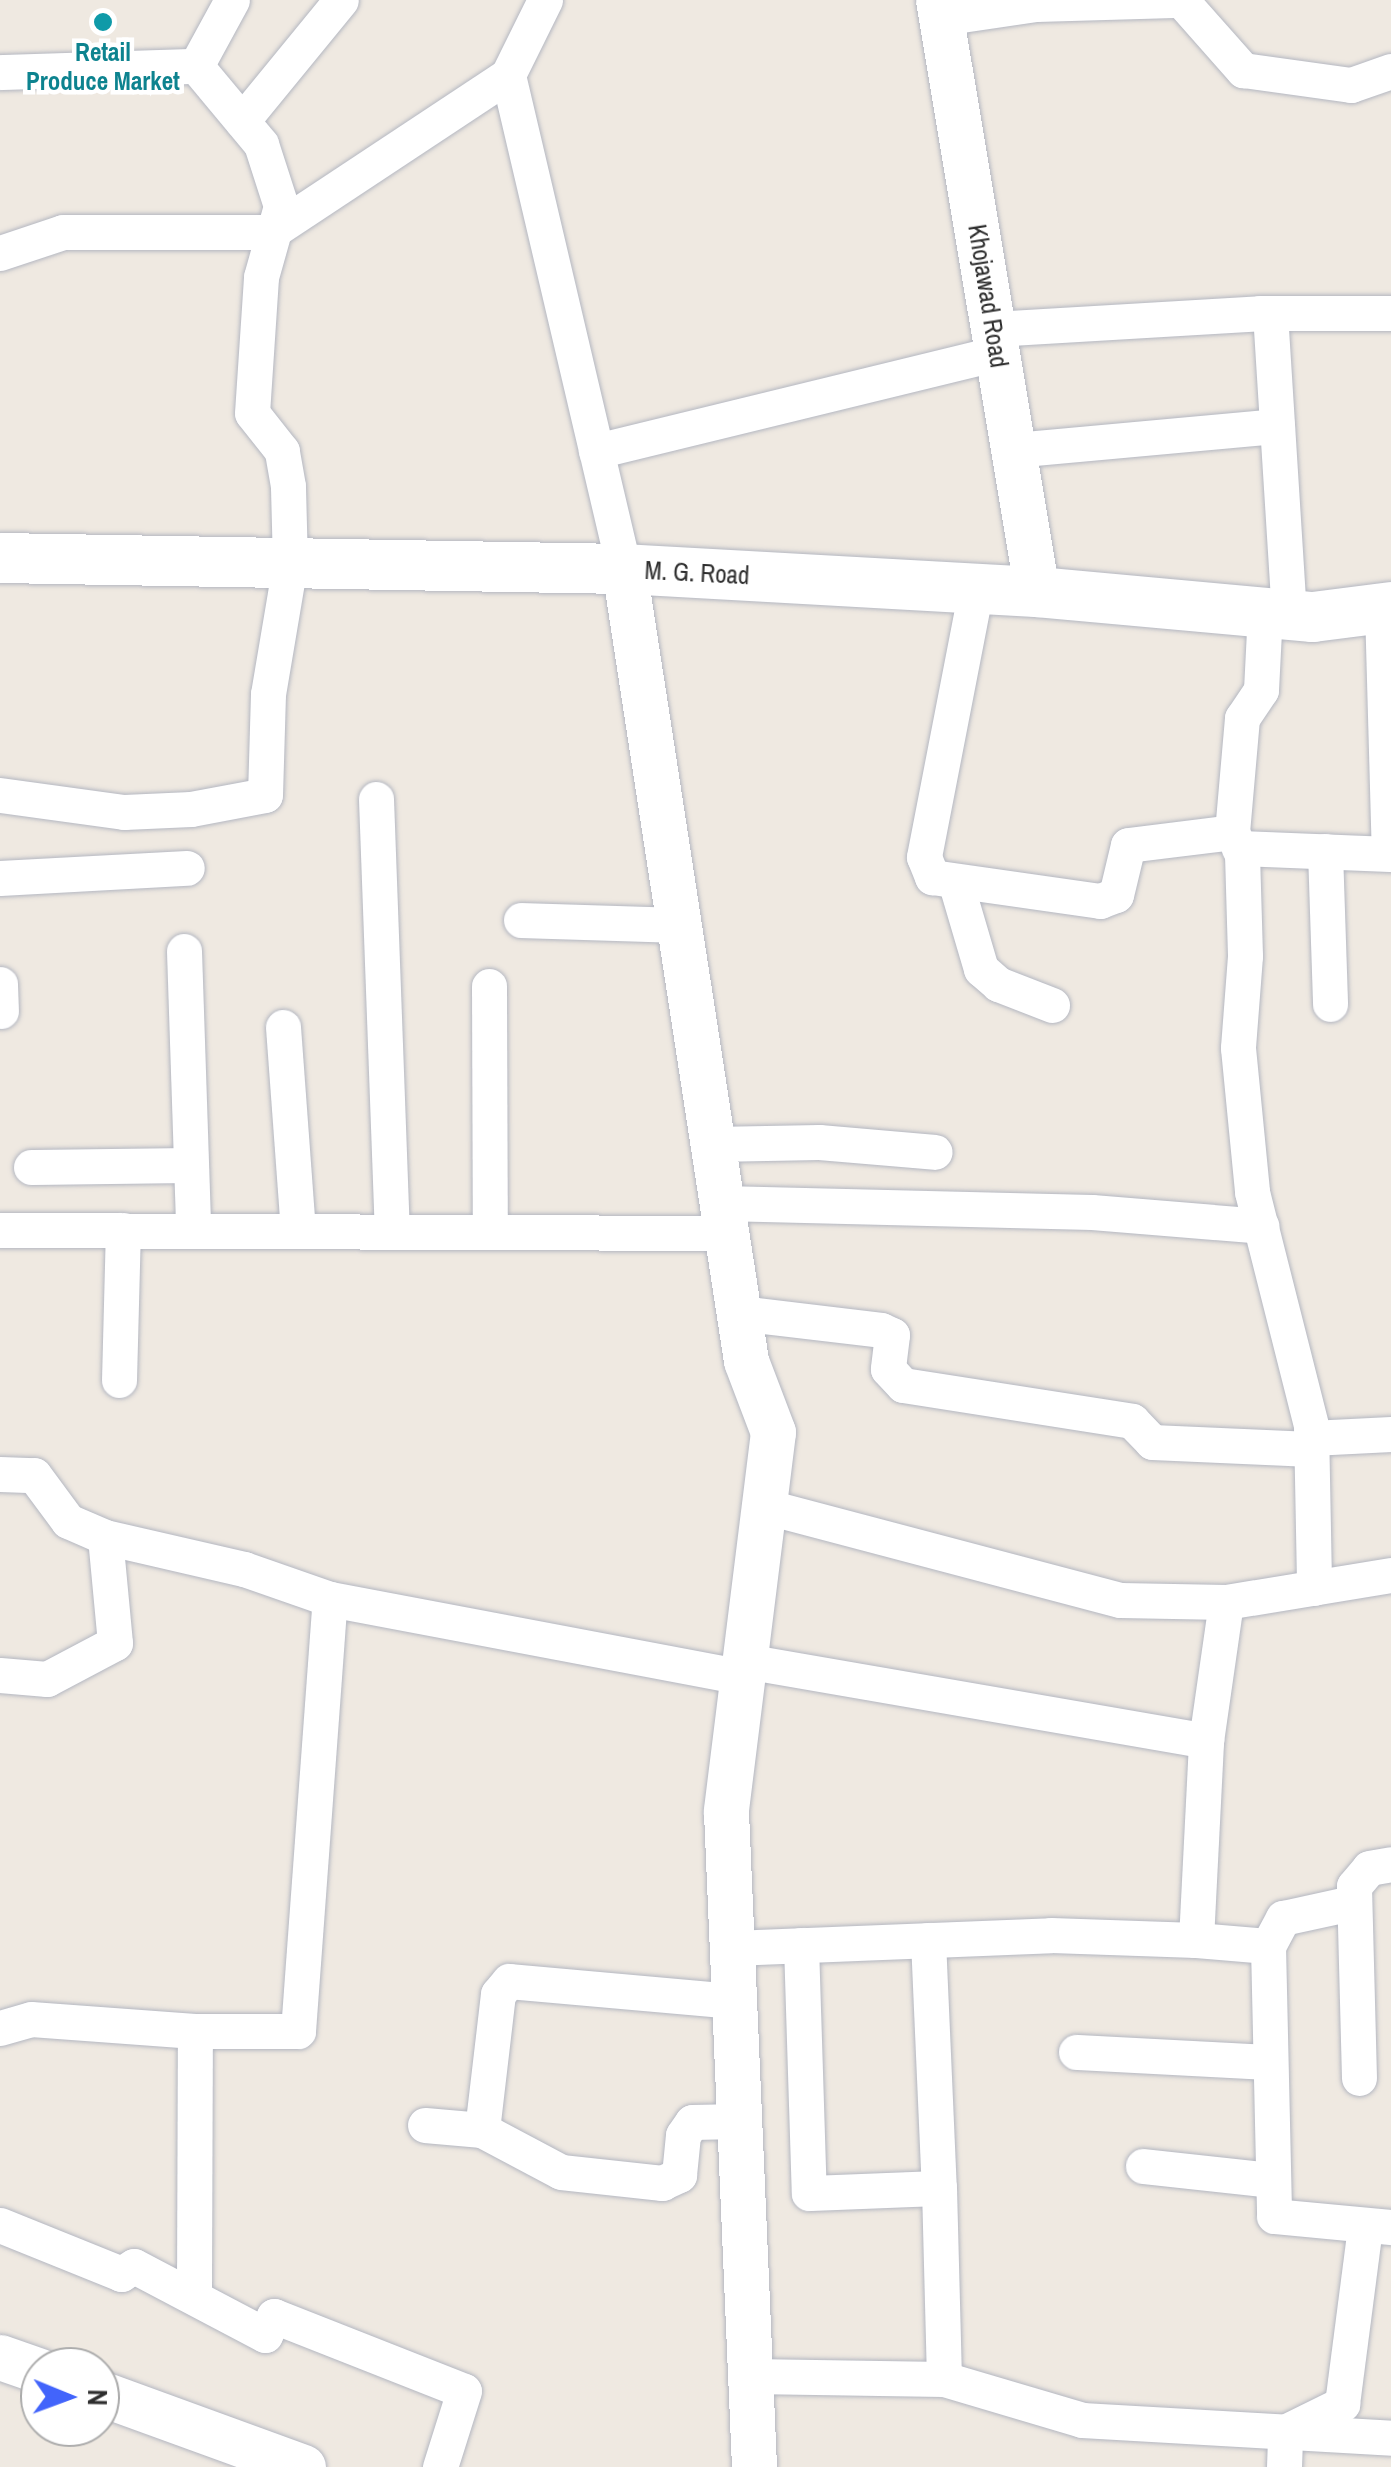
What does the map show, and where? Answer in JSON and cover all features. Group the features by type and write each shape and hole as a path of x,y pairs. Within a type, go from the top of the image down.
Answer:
{"main road":[{"name":"M. G. Road","path":"0,558 624,569 1037,592 1277,613 1386,608"}],"street":[{"path":"196,66 232,0"},
{"path":"242,121 340,0"},
{"path":"0,252 63,232 271,232 508,76 545,0"},
{"path":"940,6 1178,0 1243,70 1351,85 1391,71"},
{"name":"Khojawad Road","path":"940,6 1037,592"},
{"path":"0,72 196,66"},
{"path":"0,795 124,812 191,810 264,795 268,694 290,564 282,451 252,413 261,278 271,232 282,206 261,144 196,66"},
{"path":"508,76 624,569 746,1362 774,1432 726,1812 754,2467"},
{"path":"596,451 995,341 1270,313 1391,313"},
{"path":"1270,313 1277,426 1277,613 1261,690 1242,718 1236,840 1245,956 1238,1048 1261,1226 1311,1444 1314,1588"},
{"path":"1013,450 1277,426"},
{"path":"976,589 924,857 932,877 956,884 1100,901 1116,895 1128,845 1236,840 1390,854 1386,608"},
{"path":"376,799 392,1230"},
{"path":"1325,851 1330,1004"},
{"path":"0,878 187,868"},
{"path":"956,884 981,969 998,984 1052,1006"},
{"path":"521,920 679,925"},
{"path":"184,952 193,1230"},
{"path":"0,984 1,1010"},
{"path":"489,986 490,1231"},
{"path":"283,1026 298,1229"},
{"path":"713,1144 818,1142 935,1152"},
{"path":"32,1167 191,1165"},
{"path":"0,1230 490,1231 724,1218 1092,1212 1261,1226"},
{"path":"119,1380 123,1230"},
{"path":"739,1313 881,1330 892,1335 888,1369 903,1385 1132,1420 1152,1442 1311,1444 1391,1434"},
{"path":"0,1474 34,1475 68,1522 104,1538 244,1569 330,1599 1206,1742"},
{"path":"764,1506 1120,1600 1226,1602 1391,1575"},
{"path":"0,1675 47,1678 115,1643 104,1538"},
{"path":"0,2028 31,2020 195,2031 298,2031 330,1599"},
{"path":"1196,1940 1206,1742 1226,1602"},
{"path":"1359,2078 1354,1886 1368,1868 1391,1864"},
{"path":"1285,2432 1342,2404 1378,2227 1274,2216 1268,1946 1283,1918 1352,1903"},
{"path":"732,1948 1051,1934 1268,1946"},
{"path":"928,1940 944,2379"},
{"path":"802,1945 809,2194 938,2188"},
{"path":"482,2130 498,1994 510,1981 734,2000"},
{"path":"194,2292 195,2031"},
{"path":"1076,2052 1270,2062"},
{"path":"425,2125 482,2130 561,2172 662,2183 679,2175 682,2134 692,2122 739,2121"},
{"path":"1144,2166 1271,2180"},
{"path":"0,2225 120,2274 134,2266 194,2292 265,2335 274,2316 464,2391 440,2467"},
{"path":"750,2376 944,2379 1082,2420 1391,2438"},
{"path":"120,2400 303,2467"},
{"path":"1284,2467 1285,2432"}],"place":[{"name":"Retail Produce Market","path":"103,22"}]}
